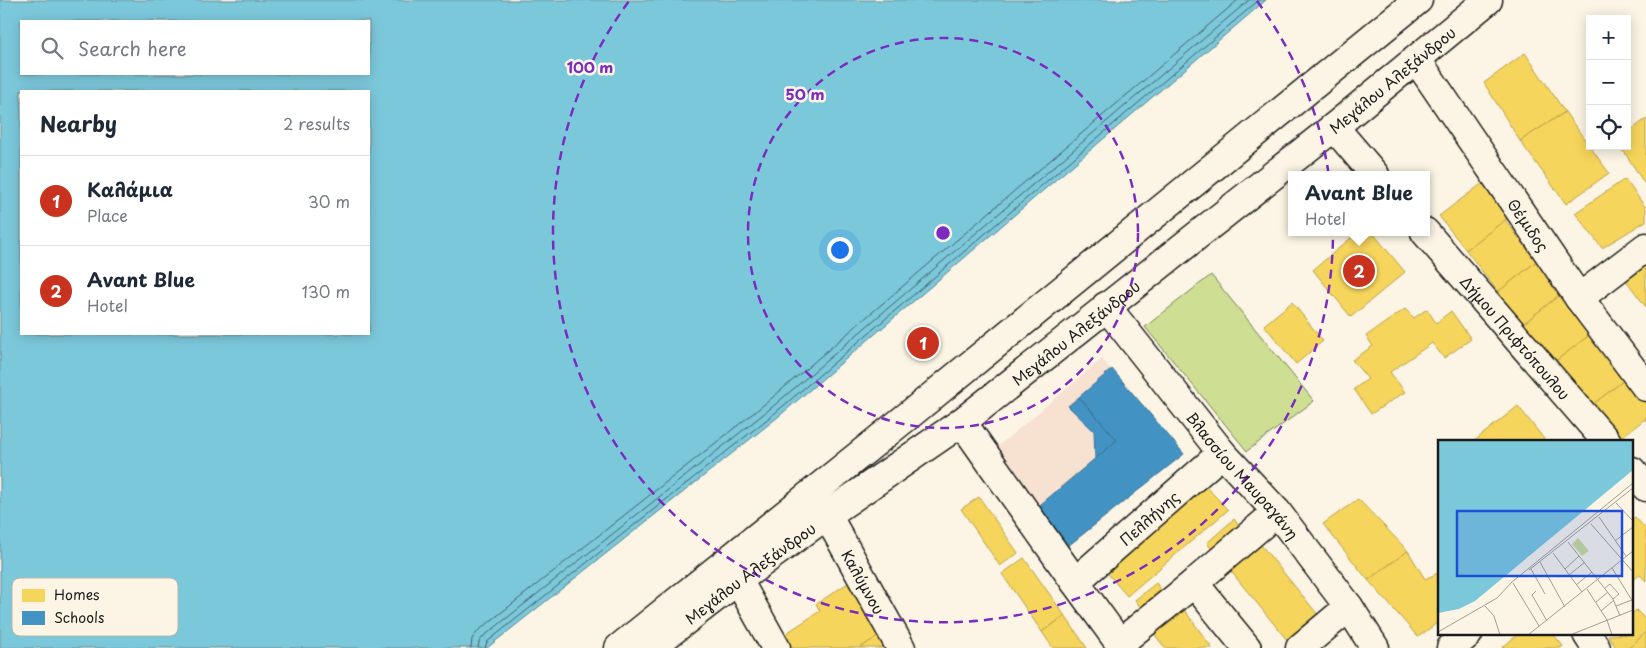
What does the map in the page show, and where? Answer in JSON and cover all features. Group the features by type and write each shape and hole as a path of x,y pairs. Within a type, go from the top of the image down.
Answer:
{"street":[{"path":"619,648 909,415 1418,0"},
{"name":"Μεγάλου Αλεξάνδρου","path":"650,648 827,515 962,422 1334,127 1488,0"},
{"name":"Θέμιδος","path":"1417,60 1579,298 1646,386"},
{"path":"1334,127 1372,171"},
{"name":"Δήμου Πριφτόπουλου","path":"1428,236 1605,440"},
{"path":"1579,298 1646,247"},
{"name":"Βλασσίου Μαυραγάνη","path":"1106,306 1222,452 1278,512 1349,607 1375,648"},
{"path":"962,422 1121,646 1278,512"},
{"name":"Πελλήνης","path":"1074,582 1222,452"},
{"name":"Καλύμνου","path":"827,515 901,648"},
{"path":"738,580 776,648"},
{"path":"1194,583 1247,648"},
{"path":"1300,648 1349,607"},
{"path":"1451,648 1466,636"},
{"path":"1588,636 1596,648"}],"shaded area":[{"path":"1102,359 1184,454 1063,550 991,452"}],"green space":[{"path":"1211,275 1314,401 1247,451 1145,327"}],"water":[{"path":"0,0 1266,0 778,417 487,648 0,648"}],"building: Homes":[{"path":"1525,53 1565,112 1520,141 1484,83"},
{"path":"1565,112 1586,141 1586,150 1592,150 1609,173 1566,204 1520,141"},
{"path":"1646,119 1646,186 1625,153 1621,150 1631,150 1631,128 1634,128"},
{"path":"1625,179 1646,208 1646,221 1602,248 1575,213"},
{"path":"1484,182 1511,216 1466,250 1439,216"},
{"path":"1505,220 1537,261 1498,292 1466,250"},
{"path":"1353,236 1375,236 1405,272 1351,317 1313,270"},
{"path":"1537,261 1562,293 1523,324 1498,292"},
{"path":"1646,263 1646,307 1625,279"},
{"path":"1562,293 1592,333 1553,363 1523,324"},
{"path":"1292,302 1323,341 1296,364 1264,325"},
{"path":"1405,309 1414,318 1427,309 1436,323 1451,311 1471,339 1444,358 1432,343 1390,372 1405,392 1371,414 1354,389 1368,379 1352,360 1373,346 1366,336"},
{"path":"1592,333 1627,378 1588,408 1553,363"},
{"path":"1627,378 1646,402 1646,421 1645,419 1618,440 1613,440 1588,408"},
{"path":"1518,406 1544,439 1543,440 1476,440"},
{"path":"1202,482 1228,510 1127,596 1102,567"},
{"path":"979,497 1018,553 1000,566 961,509"},
{"path":"1358,499 1408,551 1368,580 1323,524"},
{"path":"1634,518 1646,529 1646,581 1640,575 1634,579"},
{"path":"1234,519 1246,536 1219,559 1207,543"},
{"path":"1256,539 1319,616 1287,640 1225,564"},
{"path":"1408,551 1425,579 1438,573 1438,622 1418,637 1368,580"},
{"path":"1024,558 1065,616 1042,632 1002,574"},
{"path":"848,583 852,590 857,585 883,633 860,648 792,648 785,634 820,611 816,604"},
{"path":"1156,583 1168,600 1148,617 1135,600"},
{"path":"1180,604 1212,648 1165,648 1149,627"},
{"path":"1636,610 1646,620 1646,632 1629,648 1616,648 1609,636 1634,636 1634,612"},
{"path":"1065,616 1087,648 1053,648 1042,632"},
{"path":"1646,632 1646,648 1629,648"},
{"path":"883,633 890,648 860,648"},
{"path":"1516,636 1555,636 1563,646 1561,648 1502,648"}],"building: Schools":[{"path":"1112,369 1184,454 1063,550 1034,510 1117,440 1079,397"},
{"path":"1079,397 1117,440 1095,459 1094,431 1068,406"}],"place":[{"name":"Avant Blue","path":"1359,271"},
{"name":"Καλάμια","path":"923,343"}]}
